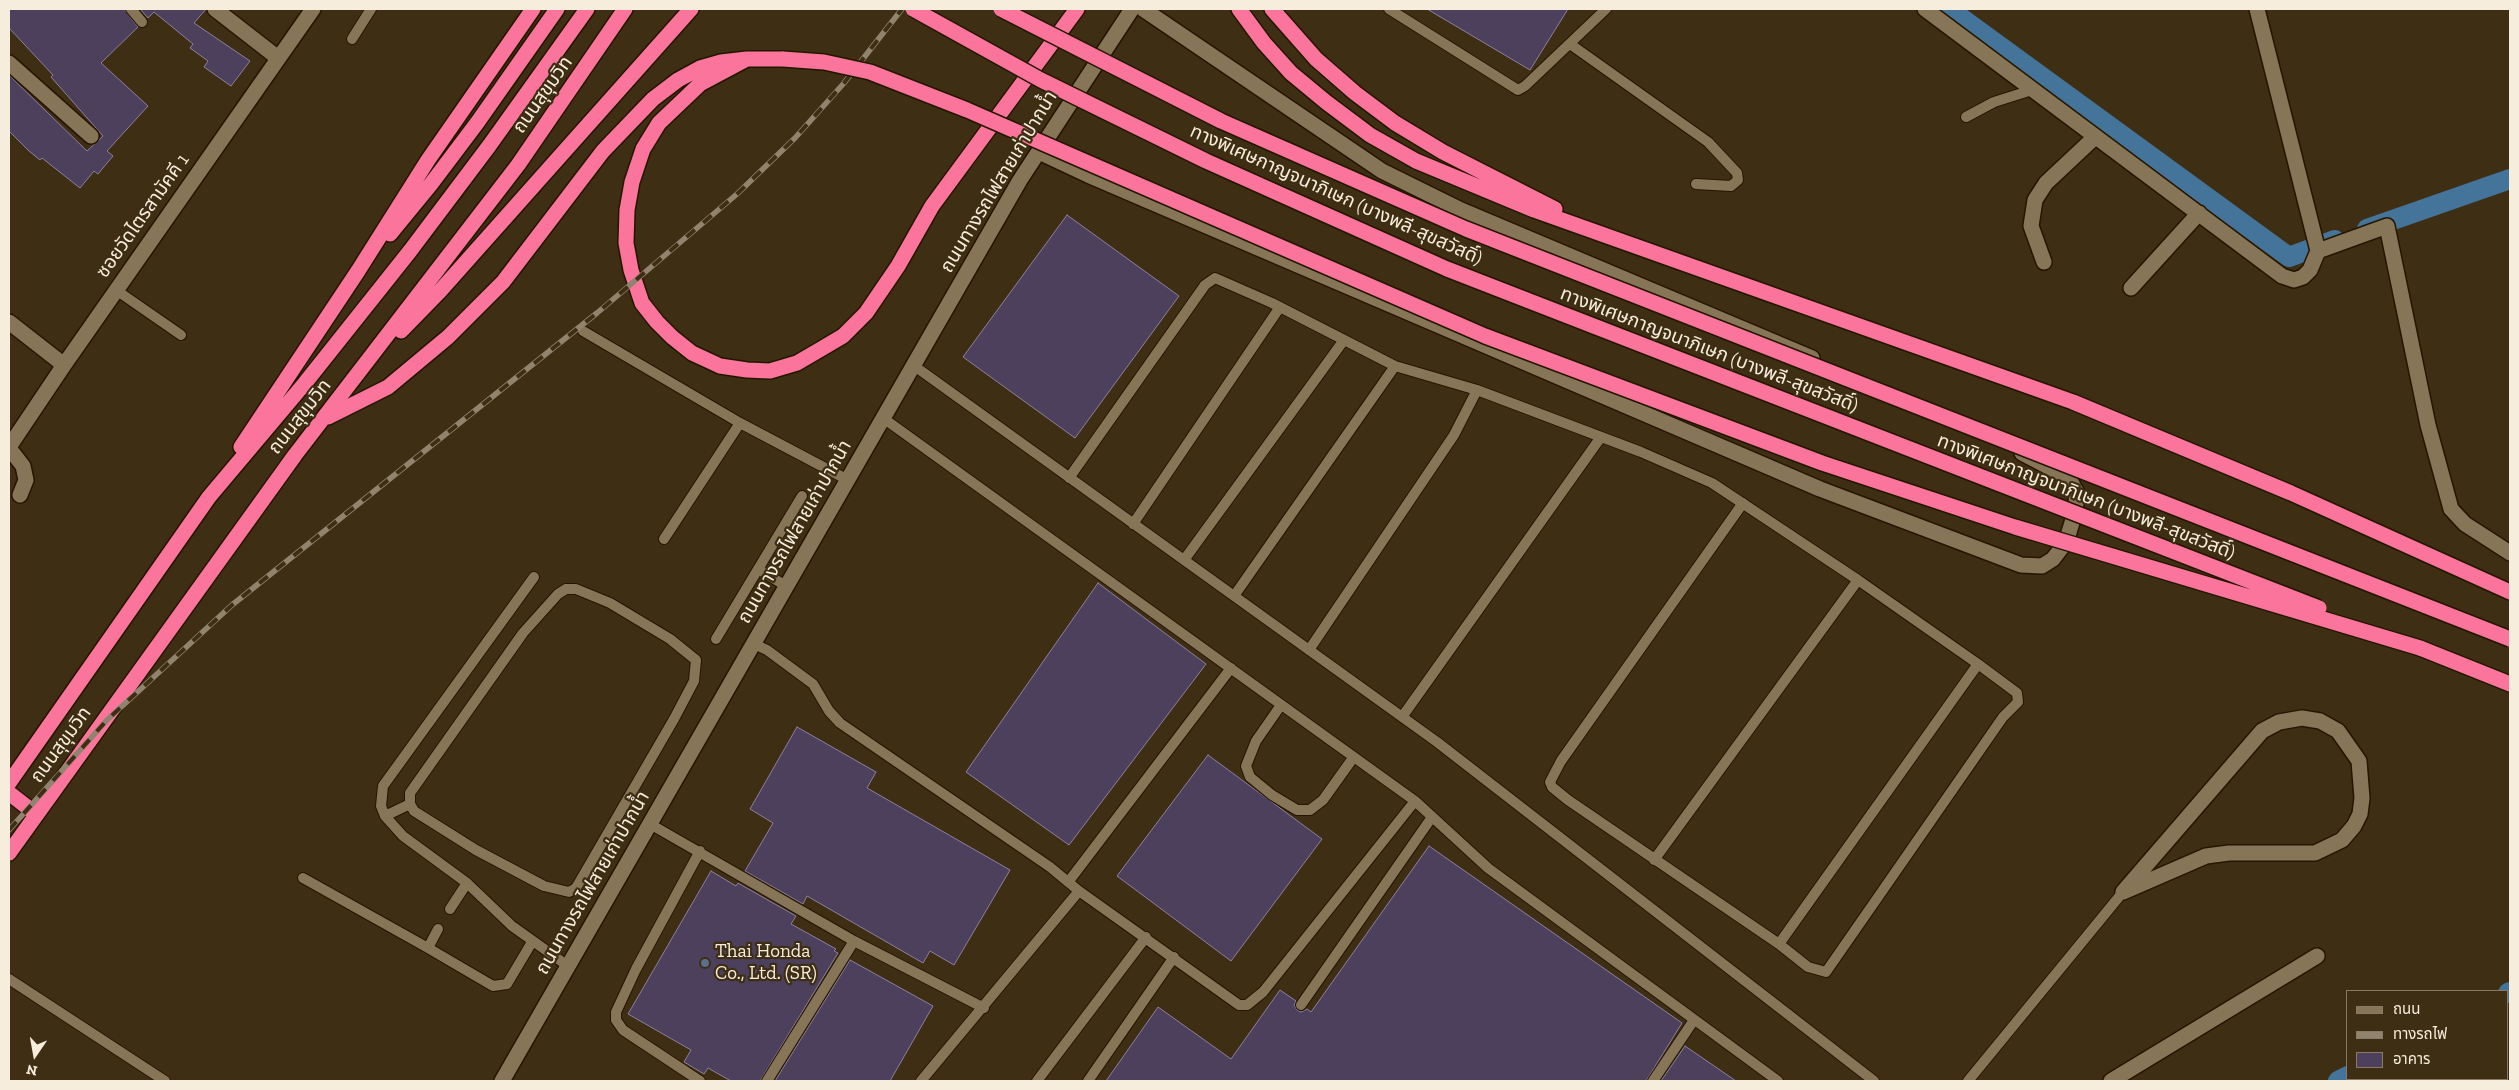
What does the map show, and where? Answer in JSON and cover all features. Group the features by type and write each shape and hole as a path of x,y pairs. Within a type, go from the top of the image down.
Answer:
{"highway":[{"path":"209,497 358,271 428,160 533,9"},
{"path":"358,271 442,170 557,9"},
{"name":"ถนนสุขุมวิท","path":"9,783 209,497 305,383 410,251 489,146 587,9"},
{"name":"ถนนสุขุมวิท","path":"9,853 322,420 354,381 518,165 625,9"},
{"path":"354,381 440,291 691,9"},
{"name":"ทางพิเศษกาญจนาภิเษก (บางพลี-สุขสวัสดิ์)","path":"913,9 1041,80 1206,161 1447,269 2510,684"},
{"name":"ทางพิเศษกาญจนาภิเษก (บางพลี-สุขสวัสดิ์)","path":"1001,9 1221,121 1466,229 2510,639"},
{"path":"747,59 700,84 659,123 643,149 632,182 626,210 626,243 631,270 642,303 672,337 692,353 720,366 748,370 770,370 796,363 820,350 843,336 866,312 898,266 932,206 1077,9"},
{"path":"1239,9 1264,43 1291,73 1326,102 1370,135 1416,161 1470,186 2072,402 2291,493 2510,592"},
{"path":"1272,9 1316,59 1354,93 1396,123 1443,152 1605,234"},
{"path":"322,420 388,387 448,337 503,282 603,151 653,99 678,80 700,68 722,62 747,59 782,59 824,62 888,78 976,114 1485,336 1822,463 2015,527 2420,648"},
{"path":"9,793 36,814"}],"street":[{"path":"215,9 278,58"},
{"name":"ซอยวัดไตรสามัคคี 1","path":"9,448 64,365 313,9"},
{"name":"ถนนทางรถไฟสายเก่าปากน้ำ","path":"502,1081 1020,180 1132,9"},
{"path":"1039,152 1088,176 1839,496 2021,565 2042,566 2053,559 2066,542 2075,513 2077,493 2068,477 1988,435 1738,325 1460,210 1382,171 1143,9"},
{"path":"1925,9 2282,276 2294,280 2303,277 2310,270 2317,248 2258,9"},
{"path":"9,63 91,136"},
{"path":"2044,262 2031,226 2035,200 2046,184 2095,136"},
{"path":"2131,288 2198,213"},
{"path":"2317,248 2387,226 2428,426 2451,509 2465,524 2510,553"},
{"path":"9,322 64,365"},
{"path":"9,448 23,466 26,480 20,495"},
{"path":"2302,718 2320,721 2338,731 2350,746 2358,761 2362,798 2360,814 2354,826 2342,840 2314,853 2229,853 2206,856 2123,892 2262,731 2279,722 2302,718"},
{"path":"2111,1081 2317,956"}],"lane":[{"path":"131,9 142,22"},
{"path":"352,39 371,9"},
{"path":"1389,9 1518,90 1606,9"},
{"path":"1570,44 1708,142 1737,173 1738,180 1731,186 1696,184"},
{"path":"1966,117 1994,102 2032,90"},
{"path":"1069,478 1205,284 1215,278 1280,308 1395,366 1478,390 1712,482 1858,580 1978,664 2019,697 2018,702 2003,717 1826,972 1808,967 1779,944 1568,800 1552,787 1550,782 1561,761 1743,503"},
{"path":"116,290 181,335"},
{"path":"1133,524 1280,308"},
{"path":"583,331 740,423 848,480"},
{"path":"1184,560 1344,340"},
{"path":"913,365 1402,717 1874,1081"},
{"path":"1234,596 1395,366"},
{"path":"1309,650 1454,435 1478,390"},
{"path":"883,418 1415,801 1488,868 1778,1081"},
{"path":"664,539 740,423"},
{"path":"1402,717 1601,438"},
{"path":"716,640 802,496"},
{"path":"758,569 786,586"},
{"path":"534,577 383,786 381,806 385,816 403,836 468,882 512,926 568,966"},
{"path":"1654,860 1858,580"},
{"path":"576,589 610,603 670,639 696,660 694,681 674,719 576,888 569,892 544,886 476,850 414,811 410,804 410,793 523,633 558,594 566,590 576,589"},
{"path":"754,644 767,650 812,684 829,711 840,723 1070,881 1079,891 1239,1005 1247,1005 1263,992 1415,801"},
{"path":"1779,944 1978,664"},
{"path":"1070,881 1231,668"},
{"path":"1281,705 1256,742 1246,766 1250,777 1272,795 1297,810 1310,810 1323,800 1353,758"},
{"path":"385,816 410,804"},
{"path":"1302,1005 1432,817"},
{"path":"650,824 854,941 984,1008"},
{"path":"700,851 636,969 616,1012 616,1020 623,1030 700,1081"},
{"path":"303,878 493,986 500,987 507,984 532,942"},
{"path":"450,909 468,882"},
{"path":"921,1081 984,1008 1079,891"},
{"path":"1968,1081 2123,892"},
{"path":"428,948 438,929"},
{"path":"1036,1081 1146,937"},
{"path":"767,1081 854,941"},
{"path":"1088,1081 1174,957"},
{"path":"9,979 165,1081"},
{"path":"1653,1081 1694,1020"}],"building":[{"path":"9,9 124,9 138,27 101,63 148,106 107,151 113,156 98,174 94,171 80,188 42,158 40,160 9,131 9,75 87,151 103,136 51,77 53,75 9,28"},
{"path":"140,9 206,9 194,23 250,61 231,86 204,67 208,61 190,48 193,44 154,12 148,18"},
{"path":"1427,9 1568,9 1530,70"},
{"path":"1067,215 1179,296 1075,438 963,357"},
{"path":"1098,583 1206,664 1069,845 966,772"},
{"path":"797,727 876,772 867,788 1010,870 954,965 930,951 923,963 807,896 803,904 745,871 773,823 750,809"},
{"path":"1208,755 1322,839 1231,961 1117,876"},
{"path":"1429,846 1682,1023 1646,1081 1106,1081 1158,1007 1231,1059 1280,990 1296,1001 1294,1005 1297,1010 1301,1012 1307,1009 1311,1012"},
{"path":"711,871 736,886 738,883 796,916 791,924 836,949 834,951 838,953 760,1081 731,1081 708,1068 704,1074 684,1062 691,1050 628,1014"},
{"path":"850,960 933,1006 890,1081 775,1081"},
{"path":"1685,1046 1736,1081 1661,1081"}],"waterway":[{"path":"1949,9 2289,257 2335,240"},
{"path":"2367,229 2510,179"},
{"path":"2338,1081 2346,1077"}],"railway":[{"path":"9,830 107,720 232,605 597,313 737,194 795,138 844,83 902,9"}],"place":[{"name":"Thai Honda Co., Ltd. (SR)","path":"705,963"}]}
